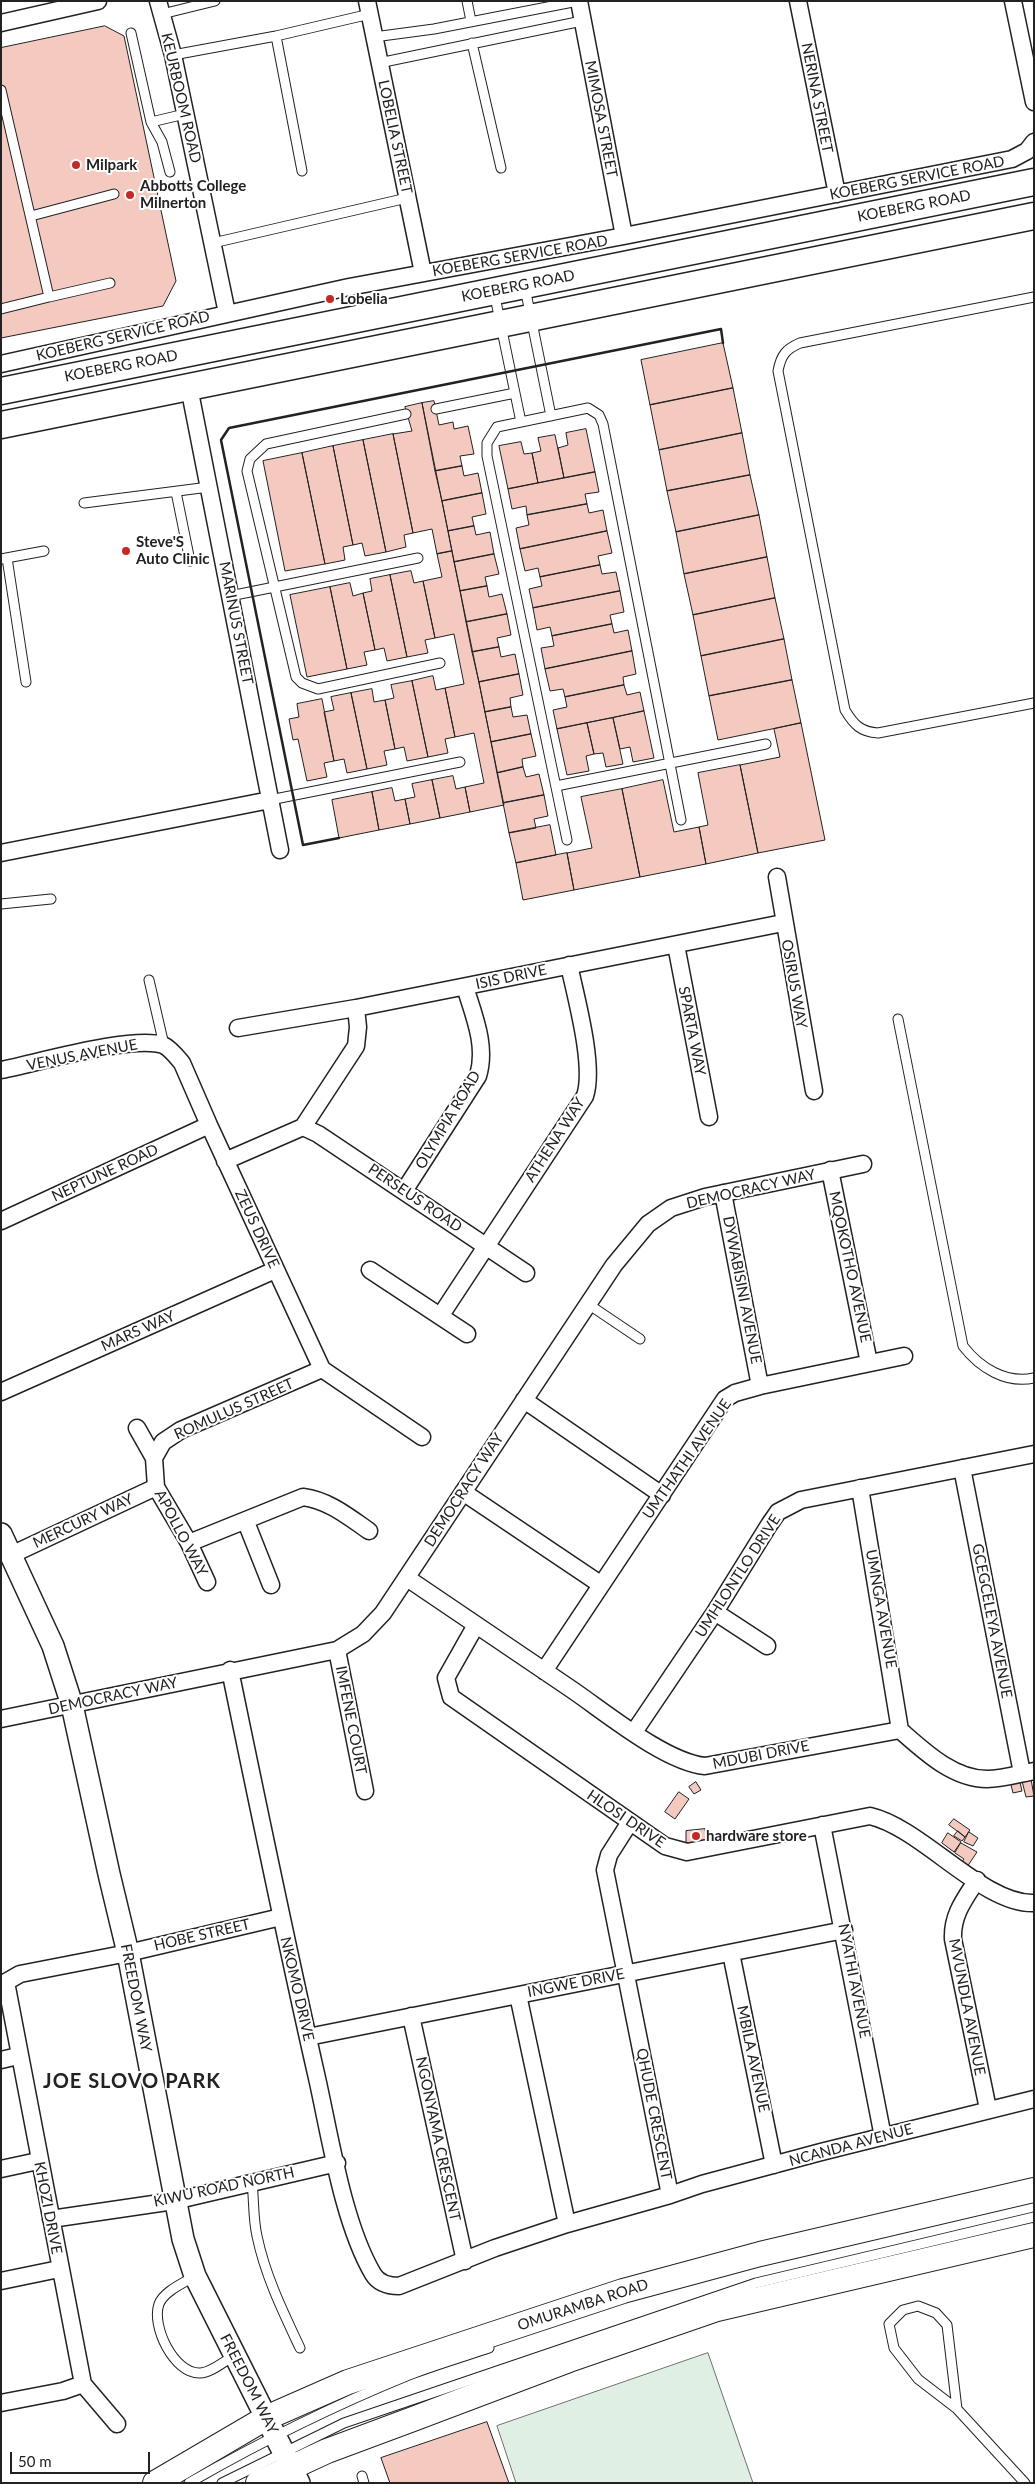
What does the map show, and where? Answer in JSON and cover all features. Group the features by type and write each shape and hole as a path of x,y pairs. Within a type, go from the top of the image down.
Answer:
{"main road":[{"name":"KOEBERG ROAD","path":"1,391 1034,182"},
{"path":"1,425 1034,216"},
{"name":"OMURAMBA ROAD","path":"258,2483 283,2451 348,2382 623,2291 760,2254 1034,2190"},
{"name":"OMURAMBA ROAD","path":"155,2483 283,2451 569,2360 717,2309 1034,2235"}],"street":[{"path":"1,23 98,1"},
{"name":"MIMOSA STREET","path":"578,1 624,236"},
{"name":"NERINA STREET","path":"798,1 837,194"},
{"path":"1013,1 1034,102"},
{"name":"KEURBOOM ROAD","path":"160,8 173,55 227,313"},
{"name":"LOBELIA STREET","path":"369,8 423,273"},
{"name":"KOEBERG SERVICE ROAD","path":"1,364 227,313 423,273 624,236 1012,159 1027,151 1034,142"},
{"name":"MARINUS STREET","path":"189,387 280,850"},
{"path":"1,854 270,800"},
{"name":"OSIRUS WAY","path":"777,877 814,1091"},
{"name":"ISIS DRIVE","path":"238,1028 356,1008 784,923"},
{"name":"SPARTA WAY","path":"676,945 709,1116"},
{"name":"ATHENA WAY","path":"441,1316 585,1096 589,1083 569,965"},
{"name":"OLYMPIA ROAD","path":"404,1191 478,1076 482,1062 482,1045 465,987"},
{"path":"225,1160 303,1127 356,1046 358,1027 356,1008"},
{"name":"VENUS AVENUE","path":"1,1070 117,1045 139,1042 164,1045"},
{"name":"ZEUS DRIVE","path":"164,1045 182,1063 208,1126 322,1369"},
{"name":"NEPTUNE ROAD","path":"1,1221 208,1126"},
{"name":"PERSEUS ROAD","path":"303,1127 310,1129 526,1273"},
{"name":"DEMOCRACY WAY","path":"1,1719 230,1670 337,1650 363,1634 374,1623 407,1578 614,1265 648,1224 671,1208 723,1193 863,1164"},
{"name":"MQOKOTHO AVENUE","path":"830,1170 869,1363"},
{"name":"DYWABISINI AVENUE","path":"723,1193 760,1386"},
{"name":"MARS WAY","path":"1,1392 275,1270"},
{"path":"370,1270 467,1334"},
{"name":"UMTHATHI AVENUE","path":"544,1671 600,1584 662,1495 725,1399 734,1393 760,1386 904,1356"},
{"path":"322,1369 422,1437"},
{"name":"ROMULUS STREET","path":"154,1458 162,1442 181,1430 322,1369"},
{"path":"524,1400 662,1495"},
{"name":"APOLLO WAY","path":"137,1428 154,1458 156,1488 189,1543 206,1582"},
{"name":"UMHLONTLO DRIVE","path":"634,1732 715,1612 778,1512 801,1500 1034,1454"},
{"name":"GCEGCELEYA AVENUE","path":"962,1468 1028,1772"},
{"name":"MERCURY WAY","path":"11,1555 156,1488"},
{"name":"UMNGA AVENUE","path":"860,1488 900,1730"},
{"path":"463,1492 600,1584"},
{"path":"189,1543 246,1522 303,1497 313,1498 331,1506 369,1531"},
{"path":"246,1522 271,1585"},
{"name":"FREEDOM WAY","path":"1,1534 53,1646 72,1705 128,1953 174,2201 183,2238 195,2276 283,2451"},
{"name":"MDUBI DRIVE","path":"407,1578 634,1732 682,1761 705,1766 900,1730"},
{"path":"715,1612 766,1646"},
{"name":"HLOSI DRIVE","path":"476,1625 446,1678 451,1697 464,1708 665,1846 687,1852 870,1816 880,1819 1009,1899 1034,1903"},
{"name":"IMFENE COURT","path":"337,1650 365,1791"},
{"name":"NKOMO DRIVE","path":"230,1670 281,1917 336,2163 352,2225 374,2275 388,2286 399,2286 465,2261"},
{"path":"900,1730 932,1756 969,1777 988,1779 1028,1772"},
{"name":"QHUDE CRESCENT","path":"567,2224 670,2196 605,1870 608,1855 630,1822"},
{"name":"NYATHI AVENUE","path":"822,1825 883,2137"},
{"name":"MVUNDLA AVENUE","path":"977,1880 956,1912 952,1925 953,1939 988,2109"},
{"name":"HOBE STREET","path":"6,1981 20,1974 128,1953 281,1917"},
{"name":"INGWE DRIVE","path":"308,2037 844,1930"},
{"name":"MBILA AVENUE","path":"731,1953 774,2165"},
{"name":"KHOZI DRIVE","path":"6,1981 5,1984 38,2161 52,2219 83,2384 117,2424"},
{"path":"465,2261 494,2248 567,2224 518,1994"},
{"name":"NGONYAMA CRESCENT","path":"411,2016 465,2261"},
{"path":"1,2060 18,2056"},
{"name":"NCANDA AVENUE","path":"670,2196 774,2165 988,2109 1034,2099"},
{"path":"1,2169 38,2161"},
{"name":"KIWU ROAD NORTH","path":"52,2219 174,2201 336,2163"},
{"path":"1,2281 60,2269"},
{"path":"1,2403 63,2391 83,2384"}],"lane":[{"path":"160,8 215,1"},
{"path":"468,1 472,21"},
{"path":"374,37 578,1"},
{"path":"173,55 276,36 369,8"},
{"path":"379,63 582,21"},
{"path":"131,33 151,122 162,142 170,172"},
{"path":"276,36 302,171"},
{"path":"472,43 501,168"},
{"path":"1,90 49,297"},
{"path":"151,122 185,114"},
{"path":"31,216 114,194"},
{"path":"213,243 407,198"},
{"path":"1,308 110,283"},
{"path":"524,285 551,416"},
{"path":"494,291 521,422"},
{"path":"1034,297 800,343 788,348 780,359 778,371 845,710 853,724 866,732 878,733 1034,703"},
{"path":"436,409 515,393"},
{"path":"567,840 487,456 487,443 497,427 588,408 599,415 604,424 680,820"},
{"path":"406,414 266,444 250,460 247,471 296,676 302,684 318,689 440,664"},
{"path":"84,503 209,487"},
{"path":"176,492 190,561"},
{"path":"26,682 4,558 44,550"},
{"path":"230,596 418,558"},
{"path":"556,786 766,744"},
{"path":"270,800 460,762"},
{"path":"1,904 51,899"},
{"path":"149,980 164,1045"},
{"path":"898,1018 963,1346 975,1362 997,1374 1020,1381 1034,1378"},
{"path":"588,1304 640,1339"},
{"path":"252,2182 256,2234 276,2296 300,2348"},
{"path":"222,2483 283,2451 344,2423 756,2283 1034,2217"},
{"path":"195,2276 164,2297 159,2305 158,2327 178,2363 187,2370 197,2374 204,2373 234,2356"},
{"path":"588,2313 624,2301"},
{"path":"957,2409 946,2325 936,2313 918,2306 903,2310 889,2324 894,2348 918,2379 957,2409 1025,2483"},
{"path":"189,2483 283,2451 320,2414 410,2374 498,2344"}],"green space":[{"path":"708,2353 753,2483 516,2483 497,2426"}],"building":[{"name":"Milpark","path":"105,26 124,36 176,281 163,306 1,338 1,48"},
{"path":"723,343 733,388 650,405 641,360"},
{"path":"733,388 742,433 659,450 650,405"},
{"path":"434,401 439,425 453,422 454,429 468,426 474,454 460,456 462,466 435,471 422,403"},
{"path":"422,403 452,551 437,554 432,529 413,533 393,434 412,431 405,407"},
{"path":"586,429 595,472 564,478 558,448 568,445 566,433"},
{"path":"742,433 750,475 667,491 659,450"},
{"path":"393,434 413,533 404,535 406,547 386,552 363,440"},
{"path":"555,435 564,478 538,483 532,453 541,451 538,438"},
{"path":"363,440 386,552 365,556 362,543 353,545 333,446"},
{"path":"521,442 524,454 532,453 538,483 508,489 499,446"},
{"path":"333,446 353,545 343,547 345,560 325,564 302,453"},
{"path":"302,453 325,564 285,571 263,461"},
{"path":"462,466 464,476 478,473 482,493 442,501 435,471"},
{"path":"595,472 599,492 585,494 587,504 527,515 526,506 512,509 508,489"},
{"path":"750,475 759,515 676,532 667,491"},
{"path":"482,493 486,514 472,517 474,526 448,531 442,501"},
{"path":"587,504 589,513 603,510 607,531 520,549 516,528 529,525 527,515"},
{"path":"759,515 767,557 684,574 676,532"},
{"path":"474,526 476,535 490,532 494,554 454,562 448,531"},
{"path":"607,531 612,553 598,556 600,565 540,577 538,568 525,571 520,549"},
{"path":"452,551 504,805 470,812 465,787 484,783 474,733 455,737 445,688 464,684 454,634 435,638 423,581 442,577 437,554"},
{"path":"494,554 499,574 485,577 487,586 460,591 454,562"},
{"path":"767,557 775,598 693,615 684,574"},
{"path":"600,565 602,574 616,572 620,591 533,608 529,589 542,586 540,577"},
{"path":"411,571 414,583 423,581 435,638 425,640 428,653 407,657 390,575"},
{"path":"390,575 407,657 387,661 384,648 375,650 363,593 372,591 370,579"},
{"path":"350,583 353,596 363,593 375,650 364,652 367,665 347,669 330,587"},
{"path":"487,586 489,597 502,594 507,614 466,622 460,591"},
{"path":"330,587 347,669 307,677 290,595"},
{"path":"620,591 624,612 610,615 612,624 552,636 550,627 537,630 533,608"},
{"path":"775,598 784,639 701,656 693,615"},
{"path":"507,614 511,635 497,638 499,647 472,652 466,622"},
{"path":"612,624 614,633 628,630 632,651 545,669 541,648 554,646 552,636"},
{"path":"784,639 792,680 709,696 701,656"},
{"path":"499,647 501,657 515,654 519,674 479,682 472,652"},
{"path":"632,651 636,674 623,677 624,685 565,697 563,689 550,691 545,669"},
{"path":"519,674 523,695 510,698 511,707 485,712 479,682"},
{"path":"433,676 436,690 445,688 455,737 445,739 448,753 428,757 412,681"},
{"path":"792,680 801,723 718,740 709,696"},
{"path":"412,681 428,757 407,761 404,747 395,749 385,700 394,698 391,685"},
{"path":"624,685 627,695 640,692 644,711 557,729 553,710 567,707 565,697"},
{"path":"372,689 374,702 385,700 395,749 384,751 387,765 367,769 351,693"},
{"path":"351,693 367,769 347,773 344,759 334,761 324,712 334,710 331,697"},
{"path":"322,699 334,761 324,763 327,777 307,781 298,739 293,740 289,719 299,717 297,704"},
{"path":"511,707 513,717 527,715 531,734 491,742 485,712"},
{"path":"644,711 654,758 633,762 630,747 620,749 613,718"},
{"path":"613,718 623,764 606,767 603,753 594,754 587,723"},
{"path":"587,723 594,754 586,756 589,771 567,775 557,729"},
{"path":"801,723 825,840 758,853 740,765 780,757 774,729"},
{"path":"531,734 536,756 522,759 523,767 497,773 491,742"},
{"path":"740,765 758,853 706,864 699,827 708,825 698,773"},
{"path":"523,767 526,777 539,774 544,795 503,803 497,773"},
{"path":"453,776 456,789 465,787 470,812 440,818 432,780"},
{"path":"432,780 440,818 410,824 405,799 415,797 412,784"},
{"path":"663,780 674,832 699,827 706,864 640,877 622,789"},
{"path":"392,788 395,801 405,799 410,824 379,830 372,792"},
{"path":"622,789 640,877 574,890 567,853 592,848 581,797"},
{"path":"372,792 379,830 339,838 332,800"},
{"path":"544,795 548,816 534,819 536,828 509,833 503,803"},
{"path":"550,825 556,855 516,863 509,833"},
{"path":"567,853 574,890 523,900 516,863"},
{"path":"1031,1779 1034,1796 1026,1797 1022,1781"},
{"path":"696,1782 701,1790 694,1794 689,1787"},
{"path":"1020,1782 1022,1791 1013,1793 1011,1785"},
{"path":"679,1792 689,1799 675,1819 665,1812"},
{"path":"954,1819 970,1830 965,1837 949,1825"},
{"name":"hardware store","path":"705,1829 707,1841 686,1844 686,1831"},
{"path":"958,1831 965,1837 962,1841 954,1836"},
{"path":"969,1832 978,1838 973,1846 964,1842"},
{"path":"948,1833 961,1842 954,1852 942,1843"},
{"path":"961,1843 977,1852 967,1867 961,1863 964,1859 955,1853"},
{"path":"487,2422 509,2483 390,2483 381,2458"}],"wall":[{"path":"339,838 303,845 221,440 229,428 721,329 723,343"}],"place":[{"name":"Milpark","path":"76,165"},
{"name":"Abbotts College Milnerton","path":"130,195"},
{"name":"Lobelia","path":"330,299"},
{"name":"Steve'S Auto Clinic","path":"126,551"},
{"name":"hardware store","path":"696,1836"}],"district":[{"name":"JOE SLOVO PARK","path":"132,2082"}]}
